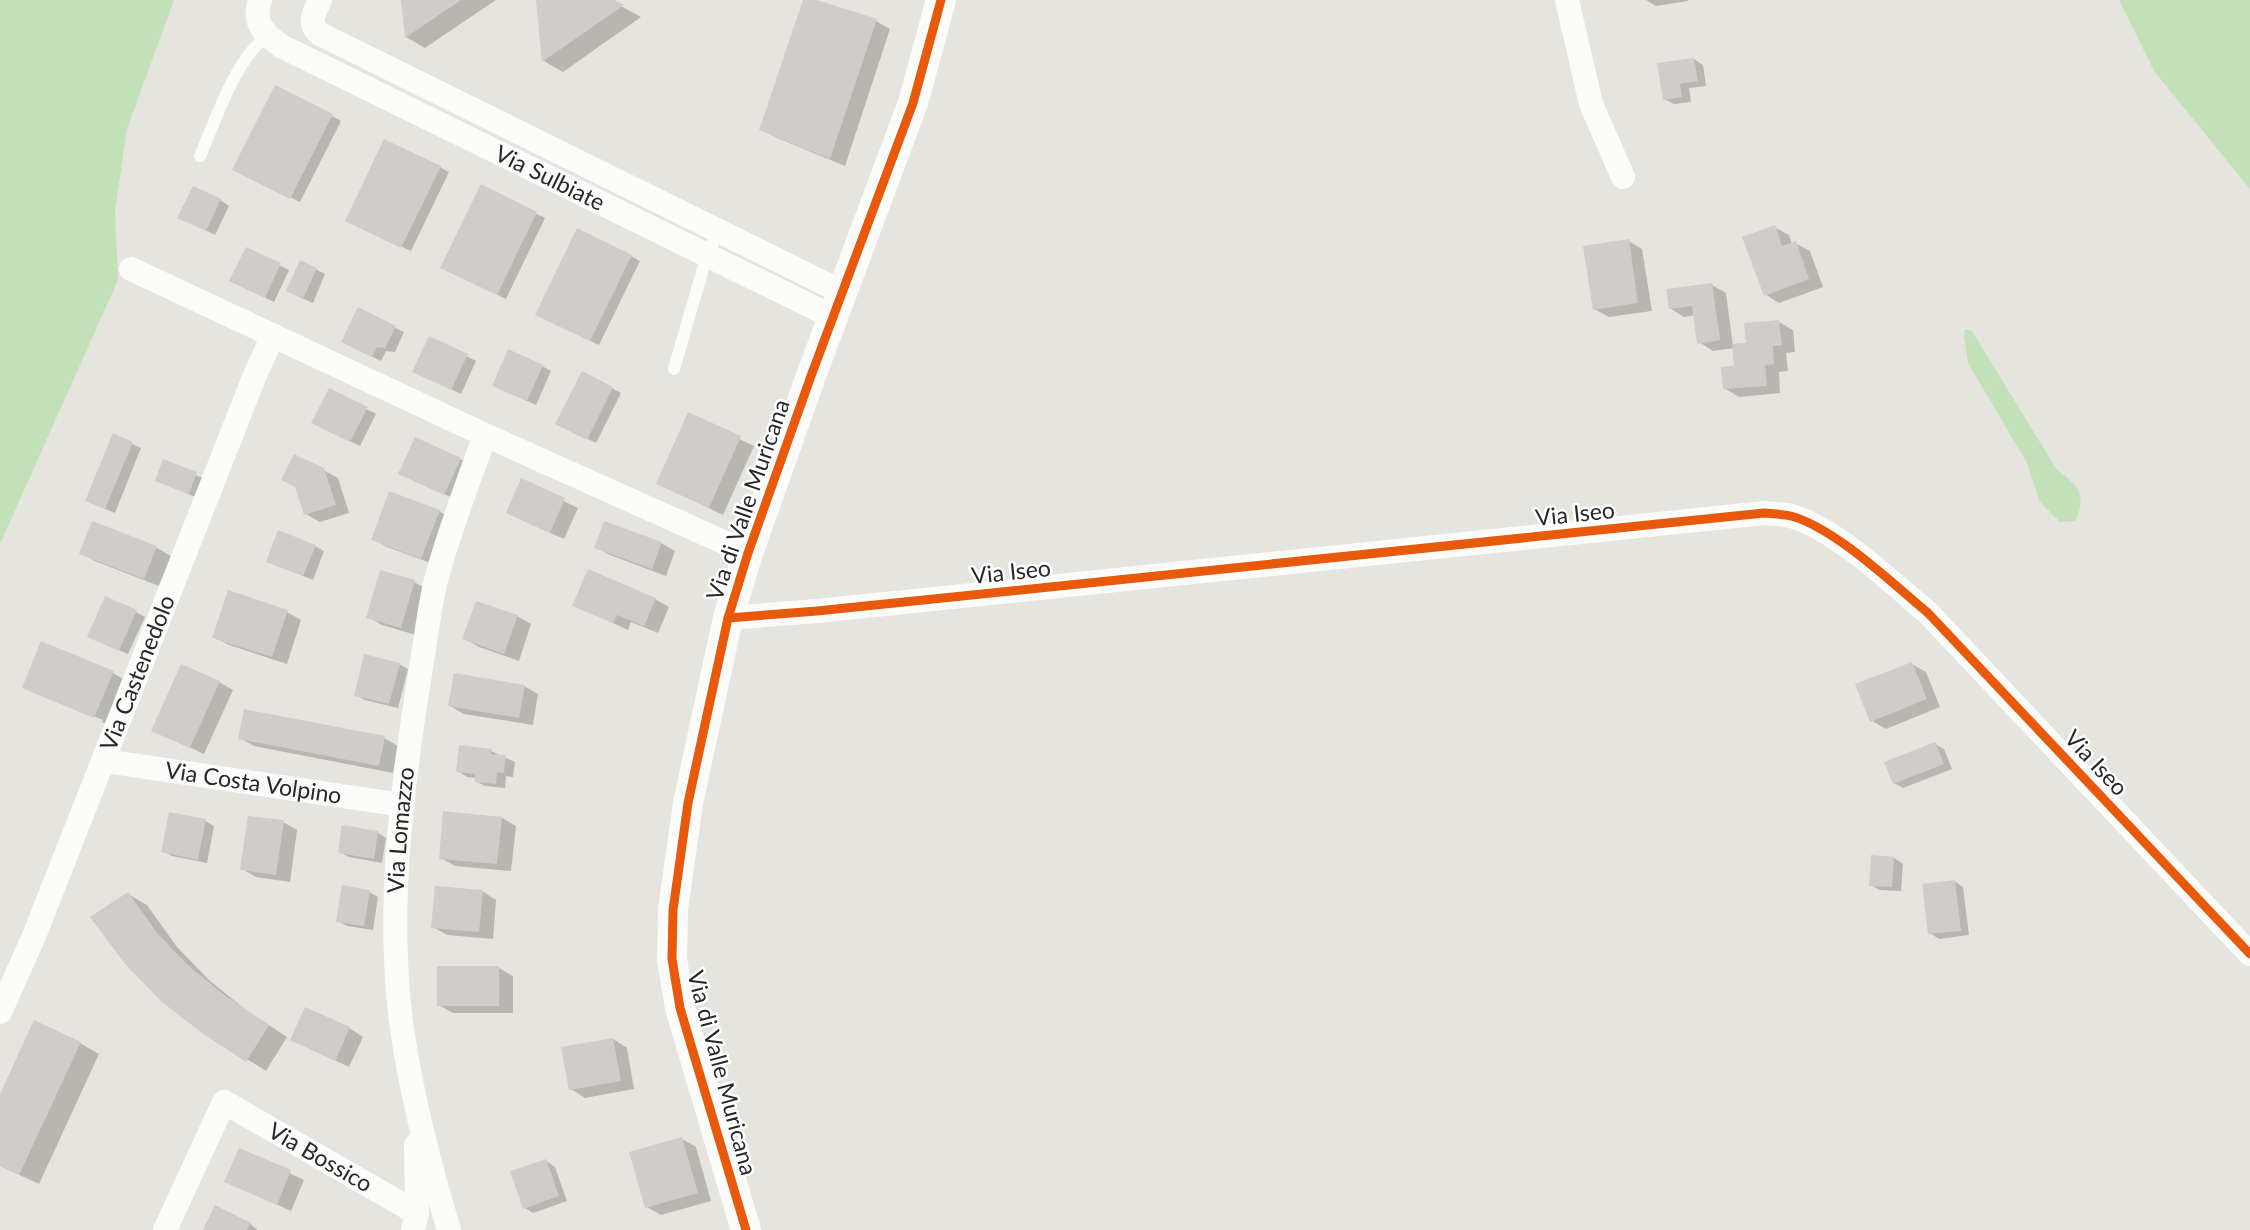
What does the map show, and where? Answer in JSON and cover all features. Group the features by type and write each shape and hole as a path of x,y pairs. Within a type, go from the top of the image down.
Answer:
{"street":[{"path":"260,0 256,14 258,24 268,37"},
{"name":"Via Sulbiate","path":"320,0 312,22 316,31 719,231 837,304"},
{"name":"Via di Valle Muricana","path":"746,1230 680,1008 673,971 671,934 688,803 728,618 748,553 837,304 913,103 941,0"},
{"path":"1567,0 1591,104 1623,177"},
{"name":"Via Sulbiate","path":"268,37 281,46 707,255 837,304"},
{"path":"131,269 485,435 748,553"},
{"name":"Via Castenedolo","path":"0,1012 105,761 273,335"},
{"name":"Via Lomazzo","path":"449,1230 416,1106 402,1028 395,926 398,839 435,582 485,435"},
{"name":"Via Iseo","path":"728,618 858,607 1765,513 1792,516 1822,531 1873,566 1928,614 2250,954"},
{"name":"Via Costa Volpino","path":"105,761 403,804"},
{"name":"Via Bossico","path":"165,1230 224,1102 415,1221"},
{"path":"415,1221 416,1106"}],"lane":[{"path":"200,156 242,63 256,45 268,37"},
{"path":"366,87 381,64"},
{"path":"470,138 482,114"},
{"path":"566,186 577,162"},
{"path":"674,369 707,255 719,231"}],"green space":[{"path":"0,0 174,0 127,129 115,210 118,280 0,544"},
{"path":"2119,0 2250,0 2250,189 2154,71"},
{"path":"1965,329 1972,331 2057,470 2070,480 2078,491 2080,504 2075,521 2060,522 2040,502 2027,463 1968,363"}],"building":[{"path":"401,0 461,0 405,38"},
{"path":"536,0 614,0 624,5 542,62"},
{"path":"803,0 817,0 877,19 830,159 759,130"},
{"path":"1694,58 1698,81 1680,84 1682,97 1663,100 1657,63"},
{"path":"275,85 333,114 290,199 232,170"},
{"path":"384,139 441,166 401,248 345,221"},
{"path":"481,184 537,212 497,295 440,268"},
{"path":"193,186 221,199 206,231 177,218"},
{"path":"1775,225 1782,246 1796,241 1809,279 1764,296 1742,237"},
{"path":"577,228 632,255 590,341 535,315"},
{"path":"1629,239 1638,303 1593,310 1583,246"},
{"path":"246,247 281,263 265,298 229,281"},
{"path":"300,260 317,268 303,299 286,291"},
{"path":"1712,283 1720,340 1697,344 1692,306 1669,309 1666,289"},
{"path":"358,307 396,326 385,348 377,347 372,357 341,342"},
{"path":"1779,320 1782,345 1773,346 1774,364 1765,365 1767,386 1723,389 1721,367 1734,366 1732,344 1746,343 1744,323"},
{"path":"429,336 468,354 451,390 412,372"},
{"path":"508,349 543,365 527,401 492,386"},
{"path":"582,371 613,387 587,440 555,424"},
{"path":"329,388 368,407 350,442 311,423"},
{"path":"688,412 741,436 709,508 656,484"},
{"path":"113,433 133,442 105,509 85,501"},
{"path":"415,437 461,458 444,495 398,474"},
{"path":"294,454 324,468 336,505 304,515 295,487 281,480"},
{"path":"163,459 197,472 189,494 155,481"},
{"path":"521,478 565,498 550,533 506,513"},
{"path":"389,491 440,510 421,559 371,540"},
{"path":"92,521 157,546 144,579 79,554"},
{"path":"604,521 662,542 652,569 594,548"},
{"path":"278,530 316,545 303,576 266,562"},
{"path":"588,569 656,598 644,626 617,615 613,623 572,606"},
{"path":"380,570 415,580 401,628 366,618"},
{"path":"228,590 288,610 272,657 212,638"},
{"path":"105,596 137,610 119,651 87,637"},
{"path":"476,601 518,615 504,654 462,639"},
{"path":"41,641 114,671 94,718 22,688"},
{"path":"364,654 400,663 389,704 354,696"},
{"path":"1912,662 1927,699 1870,722 1855,684"},
{"path":"181,664 220,681 190,748 151,731"},
{"path":"454,673 525,685 519,718 448,706"},
{"path":"244,709 385,736 379,766 238,739"},
{"path":"1935,742 1944,764 1893,784 1884,762"},
{"path":"459,745 492,749 491,754 506,755 504,773 497,772 496,784 475,782 475,774 456,772"},
{"path":"443,811 502,817 497,864 439,859"},
{"path":"169,812 206,819 198,860 161,852"},
{"path":"248,816 284,820 276,875 240,870"},
{"path":"342,825 378,831 374,859 338,853"},
{"path":"1871,855 1894,857 1892,887 1869,886"},
{"path":"1955,880 1961,931 1928,934 1922,884"},
{"path":"342,885 370,890 364,926 336,922"},
{"path":"435,886 483,890 479,932 431,928"},
{"path":"128,892 158,934 190,967 227,997 269,1025 246,1062 162,1002 125,964 90,917"},
{"path":"437,966 499,966 499,1006 437,1006"},
{"path":"305,1007 350,1027 335,1061 290,1040"},
{"path":"34,1020 81,1042 19,1175 0,1166 0,1094"},
{"path":"613,1038 621,1081 569,1090 561,1047"},
{"path":"682,1137 698,1193 645,1208 629,1152"},
{"path":"239,1148 291,1170 277,1205 224,1182"},
{"path":"546,1159 559,1196 523,1209 510,1171"},
{"path":"215,1205 251,1223 247,1230 203,1230"}],"cycle path":[{"path":"746,1230 680,1008 672,959 673,910 688,803 728,618 748,553 913,103 941,0"},
{"path":"728,618 1764,513 1791,516 1808,522 1844,544 1928,613 2250,954"}]}
